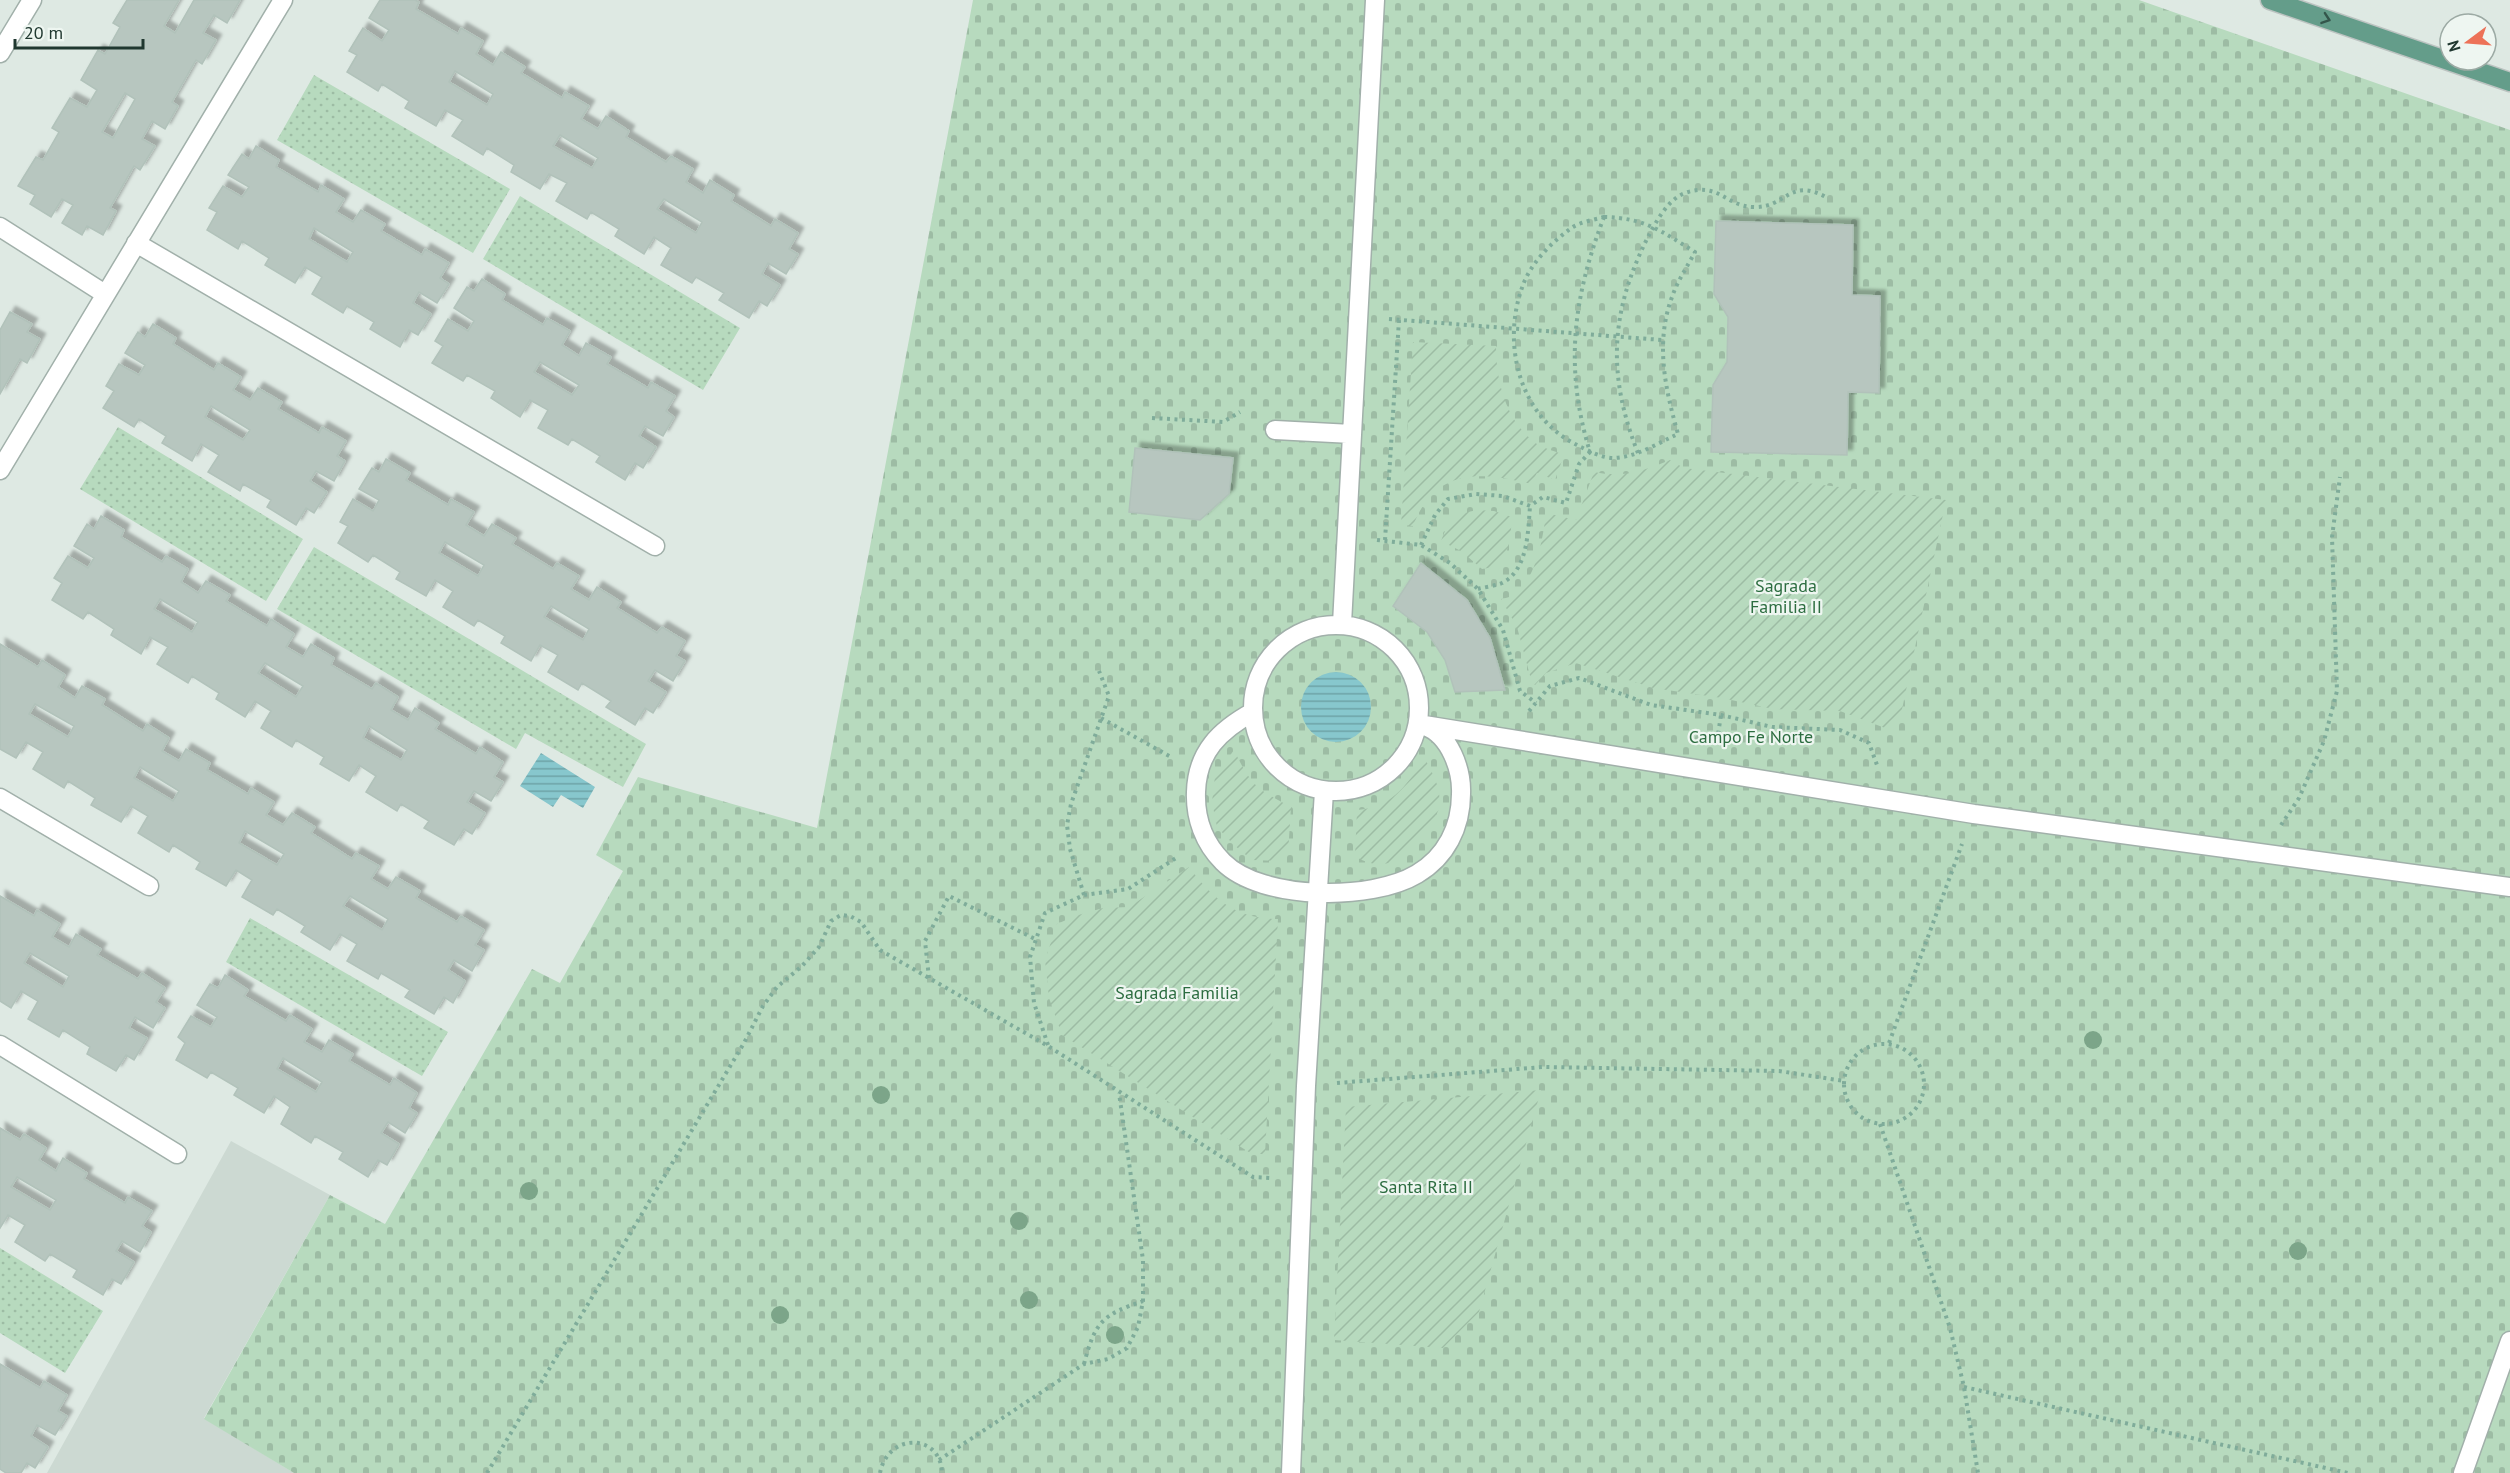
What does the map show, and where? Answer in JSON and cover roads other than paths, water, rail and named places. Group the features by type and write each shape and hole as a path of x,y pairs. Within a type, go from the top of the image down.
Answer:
{"main road":[{"path":"2270,0 2510,82"}],"street":[{"path":"0,53 32,0"},
{"path":"0,470 283,0"},
{"path":"1342,624 1375,0"},
{"path":"0,227 105,294"},
{"path":"136,243 655,546"},
{"path":"1275,430 1352,434"},
{"path":"1342,624 1370,630 1394,647 1410,670 1419,697 1418,724 1409,749 1392,770 1370,784 1344,791 1324,791 1305,787 1287,777 1272,761 1258,738 1253,712 1256,684 1268,658 1288,639 1314,626 1342,624"},
{"path":"1253,712 1227,727 1207,750 1196,778 1195,809 1204,838 1223,862 1248,879 1317,893 1393,885 1417,874 1435,861 1452,838 1461,810 1462,781 1452,753 1435,730 1418,724"},
{"path":"1418,724 1974,814 2510,887"},
{"path":"1291,1473 1306,1086 1324,791"},
{"path":"0,798 149,886"},
{"path":"0,1045 177,1154"},
{"path":"2463,1473 2510,1341"}],"water":[{"path":"1329,672 1343,672 1356,678 1365,687 1371,700 1369,720 1361,732 1343,742 1329,742 1316,736 1307,727 1301,714 1301,700 1307,687 1316,678"},
{"path":"541,753 595,787 583,808 561,795 553,807 520,786"}],"park label":[{"name":"Sagrada Familia II","path":"1786,595"},
{"name":"Campo Fe Norte","path":"1751,736"},
{"name":"Sagrada Familia","path":"1177,992"},
{"name":"Santa Rita II","path":"1426,1186"}]}
